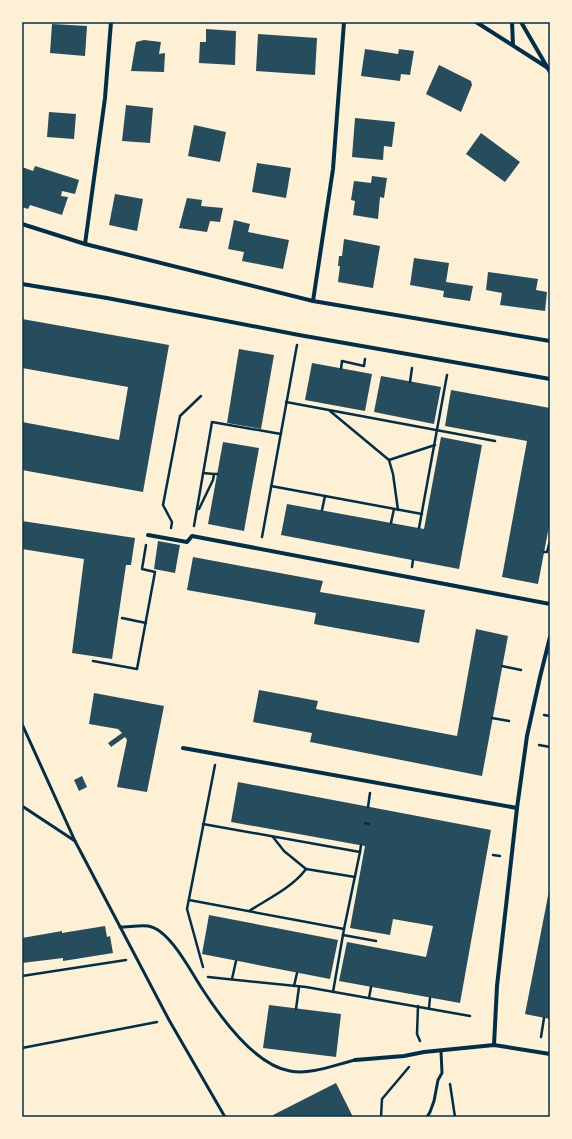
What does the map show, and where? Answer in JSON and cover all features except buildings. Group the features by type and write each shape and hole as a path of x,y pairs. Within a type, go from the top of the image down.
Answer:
{"street":[{"path":"85,244 105,98 111,22"},
{"path":"313,301 333,169 344,22"},
{"path":"476,22 549,69"},
{"path":"512,22 513,45"},
{"path":"522,22 549,69"},
{"path":"22,224 85,244 313,301 550,341"},
{"path":"22,284 107,298 299,335 550,379"},
{"path":"148,535 187,542 192,536 550,604"},
{"path":"494,1045 497,986 517,808 528,736 550,637"},
{"path":"183,748 517,808"},
{"path":"355,1060 404,1056 424,1052 494,1045 550,1054"}],"lane":[{"path":"22,724 75,841 169,1020 225,1117"},
{"path":"22,806 75,841"},
{"path":"120,927 148,926 166,937 178,950 212,1005 237,1036 254,1052 271,1064 289,1071 307,1072 355,1060"},
{"path":"427,1117 434,1101 438,1080 442,1073 441,1050"}],"path":[{"path":"260,548 299,335"},
{"path":"340,369 342,361 364,366 365,359"},
{"path":"410,382 412,368"},
{"path":"419,528 448,375"},
{"path":"170,539 172,522 163,505 180,416 201,396"},
{"path":"286,402 495,441"},
{"path":"330,410 389,460 393,474 398,510"},
{"path":"192,536 212,422 281,434"},
{"path":"389,460 435,445"},
{"path":"197,508 199,509 216,474 204,472"},
{"path":"271,486 422,514"},
{"path":"322,510 325,496"},
{"path":"391,523 394,509"},
{"path":"93,661 137,669 155,572 142,569 148,535"},
{"path":"544,552 547,552 550,541"},
{"path":"122,618 146,623"},
{"path":"502,666 521,670"},
{"path":"544,715 550,716"},
{"path":"492,718 509,721"},
{"path":"539,745 550,747"},
{"path":"200,986 206,977 187,909 217,754"},
{"path":"203,824 360,852"},
{"path":"273,837 284,850 306,869 355,877"},
{"path":"334,992 344,929 361,846"},
{"path":"493,855 502,856"},
{"path":"248,911 294,882 306,869"},
{"path":"189,900 344,929"},
{"path":"343,935 376,941"},
{"path":"22,976 136,958"},
{"path":"232,979 236,961"},
{"path":"294,986 297,973"},
{"path":"206,977 299,986 470,1016"},
{"path":"296,1009 299,986"},
{"path":"370,998 371,987"},
{"path":"429,1008 430,998"},
{"path":"381,1117 382,1099 417,1058 424,1052 417,1034 418,1006"},
{"path":"541,1036 544,1018"},
{"path":"22,1048 169,1020"},
{"path":"449,1079 455,1117"}]}
